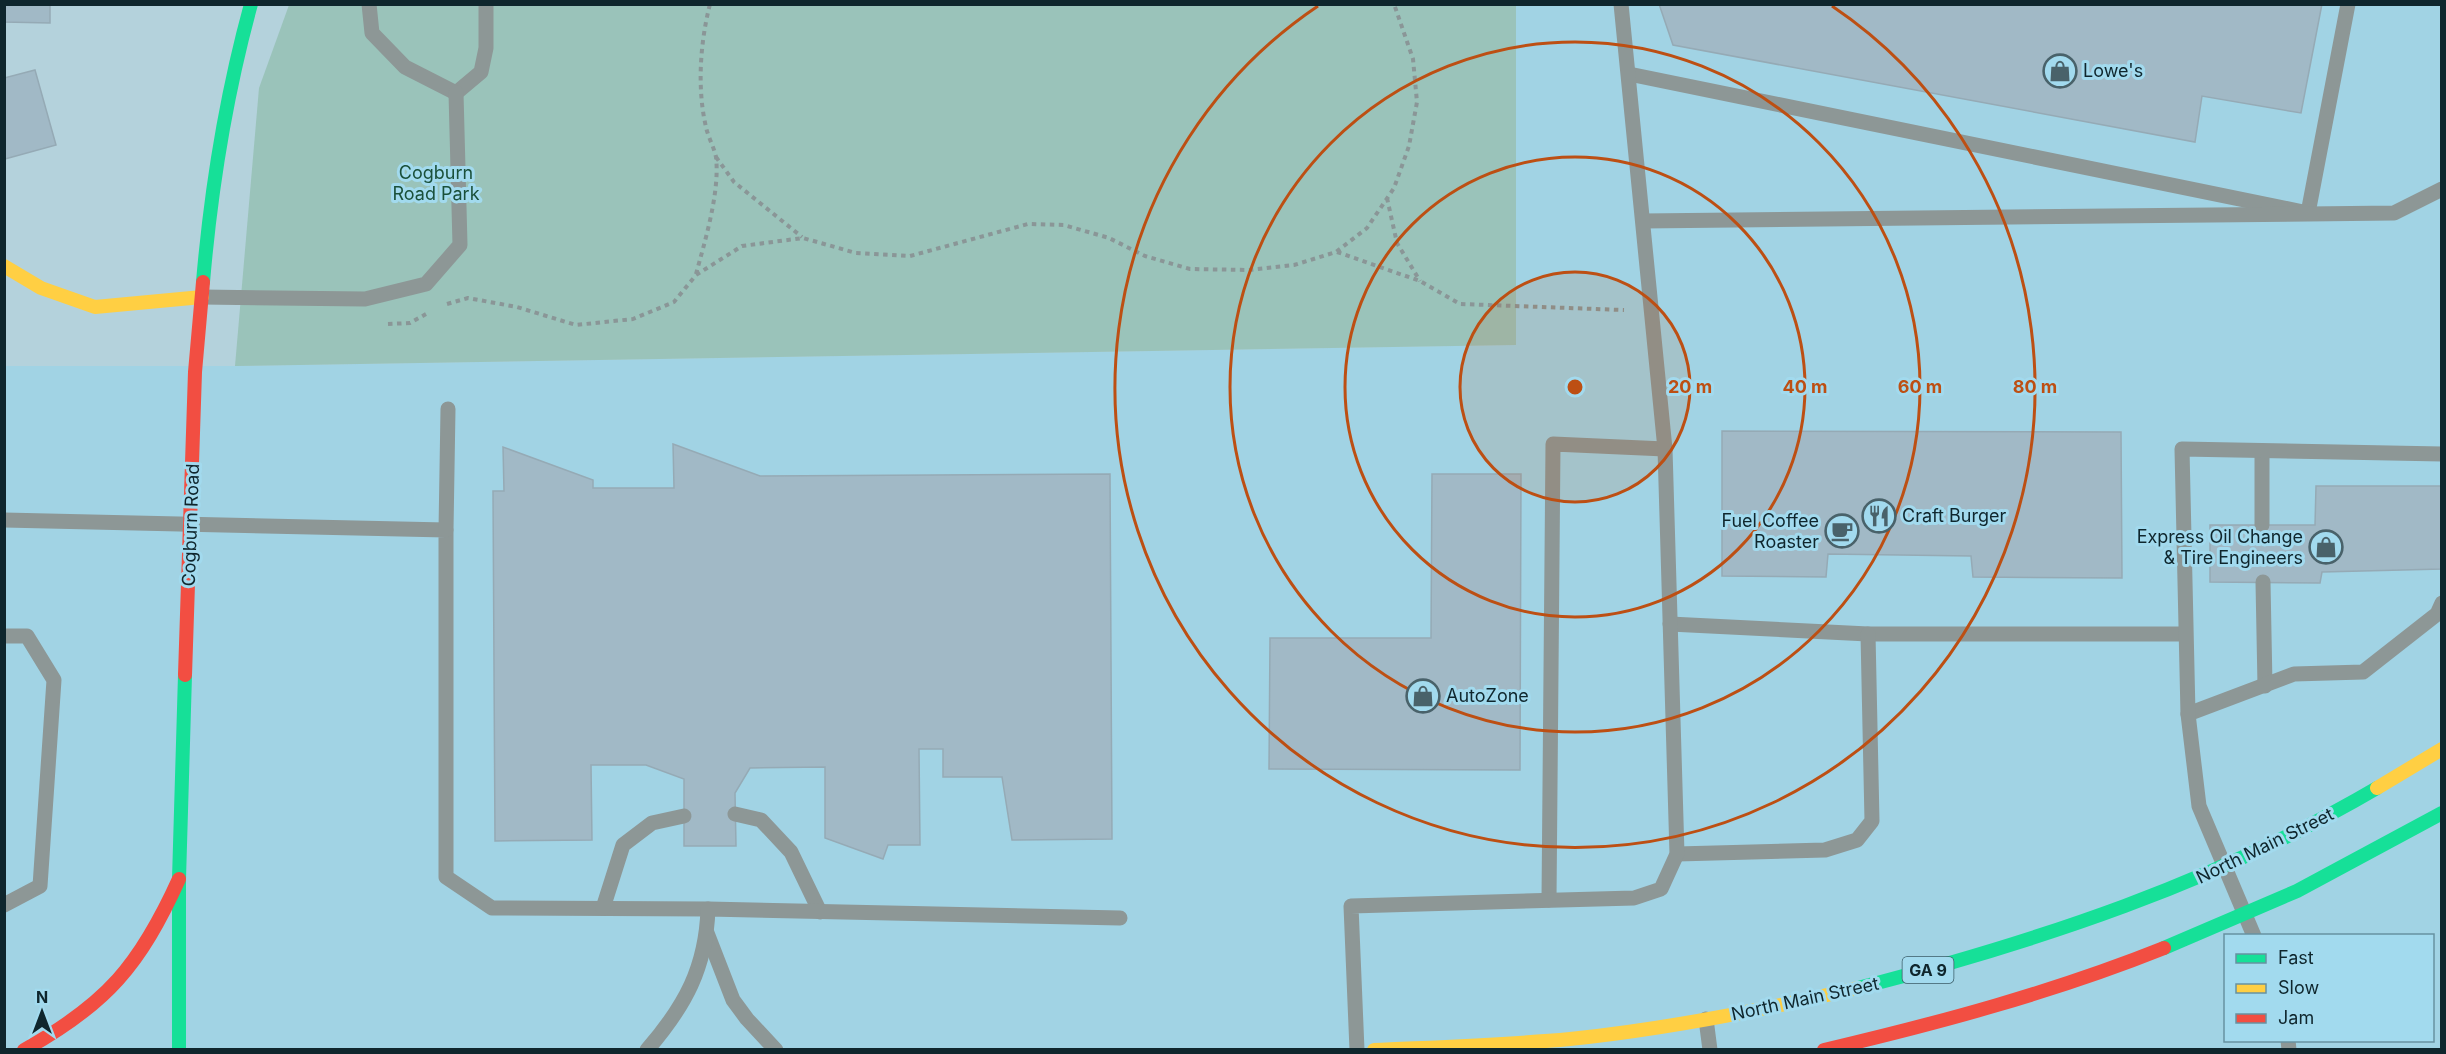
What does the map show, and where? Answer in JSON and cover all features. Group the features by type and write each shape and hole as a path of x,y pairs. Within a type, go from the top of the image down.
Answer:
{"main road":[{"name":"Cogburn Road","path":"179,1050 179,879 195,372 210,200 236,58 251,4"},
{"path":"4,266 41,288 95,307 201,297"},
{"name":"North Main Street","path":"1374,1050 1572,1039 1706,1019 1821,997 1927,970 2128,906 2225,866 2320,820 2442,749"},
{"path":"1824,1050 1932,1024 2056,986 2246,914 2316,882 2442,813"},
{"path":"24,1050 85,1014 114,987 140,956 160,925 179,879"}],"lane":[{"path":"369,4 372,33 405,67 456,93"},
{"path":"456,93 482,72 486,48 486,4"},
{"path":"1357,1050 1351,906 1634,898 1661,889 1677,854 1665,449 1622,4"},
{"path":"2308,213 2348,4"},
{"path":"1629,74 2308,213"},
{"path":"201,297 365,299 426,284 460,245 456,93"},
{"path":"1643,221 2394,213 2442,189"},
{"path":"448,409 446,877 492,908 708,909 1120,918"},
{"path":"1549,900 1553,444 1665,449"},
{"path":"2253,934 2199,806 2188,714 2184,634 2182,449 2442,454"},
{"path":"2262,451 2262,525"},
{"path":"4,520 446,530"},
{"path":"2263,582 2265,686"},
{"path":"2188,714 2294,674 2363,672 2437,614 2442,603"},
{"path":"1670,624 1868,634 2184,634"},
{"path":"1677,854 1825,850 1857,840 1872,821 1868,634"},
{"path":"4,636 27,636 54,680 40,886 4,905"},
{"path":"735,814 761,820 791,852 820,912"},
{"path":"603,908 623,845 652,824 684,816"},
{"path":"647,1050 681,1008 691,988 707,933 708,909"},
{"path":"707,933 733,1000 776,1050"},
{"path":"1706,1019 1710,1050"}],"path":[{"path":"710,4 700,92 706,128 716,157 734,182 803,238 856,253 910,256 1028,224 1064,225 1109,238 1145,256 1190,269 1237,270 1294,265 1336,252 1367,228 1394,188 1409,146 1418,102 1413,59 1394,4"},
{"path":"696,275 707,234 716,157"},
{"path":"1387,197 1397,243 1420,281"},
{"path":"438,309 468,298 517,307 576,325 633,319 674,302 696,275 742,246 803,238"},
{"path":"1336,252 1420,281 1460,304 1651,311"},
{"path":"386,324 410,323 429,313"}],"shaded area":[{"path":"1516,5 2441,5 2441,1049 5,1050 5,366 235,366 1516,345"}],"green space":[{"name":"Cogburn Road Park","path":"289,5 1516,5 1516,345 235,366 259,88"}],"building":[{"path":"4,4 50,4 50,23 4,22"},
{"name":"Lowe's","path":"1659,4 2322,4 2301,113 2202,96 2195,142 1673,45"},
{"path":"35,70 56,145 5,159 4,78"},
{"path":"1722,431 2121,432 2122,578 1973,577 1971,556 1828,554 1826,577 1722,576"},
{"path":"673,444 760,476 1110,474 1112,839 1012,840 1002,777 943,777 943,749 919,749 920,845 888,845 883,859 825,838 825,767 750,768 735,793 736,846 684,846 684,779 646,765 591,765 592,840 495,841 493,491 504,491 503,447 593,480 593,488 674,488"},
{"path":"1432,474 1521,474 1520,770 1269,769 1270,638 1431,638"},
{"name":"Express Oil Change & Tire Engineers","path":"2316,486 2442,486 2442,569 2322,572 2320,583 2210,582 2210,525 2315,525"}],"traffic: fast":[{"path":"203,282 210,212 221,142 234,73 251,4"},
{"path":"179,1050 179,879 185,675"},
{"path":"1858,988 1993,950 2125,906 2253,853 2377,788"},
{"path":"2164,948 2297,891 2442,813"}],"traffic: slow":[{"path":"4,266 41,288 95,307 202,297"},
{"path":"2377,788 2442,749"},
{"path":"1374,1050 1521,1043 1607,1035 1715,1018 1858,988"}],"traffic: jam":[{"path":"185,675 195,372 203,282"},
{"path":"24,1050 78,1016 118,980 150,936 179,879"},
{"path":"1824,1050 1996,1005 2081,979 2164,948"}],"place":[{"name":"Lowe's","path":"2060,71"},
{"name":"Craft Burger","path":"1879,516"},
{"name":"Fuel Coffee Roaster","path":"1842,531"},
{"name":"Express Oil Change & Tire Engineers","path":"2326,547"},
{"name":"AutoZone","path":"1423,696"}]}
